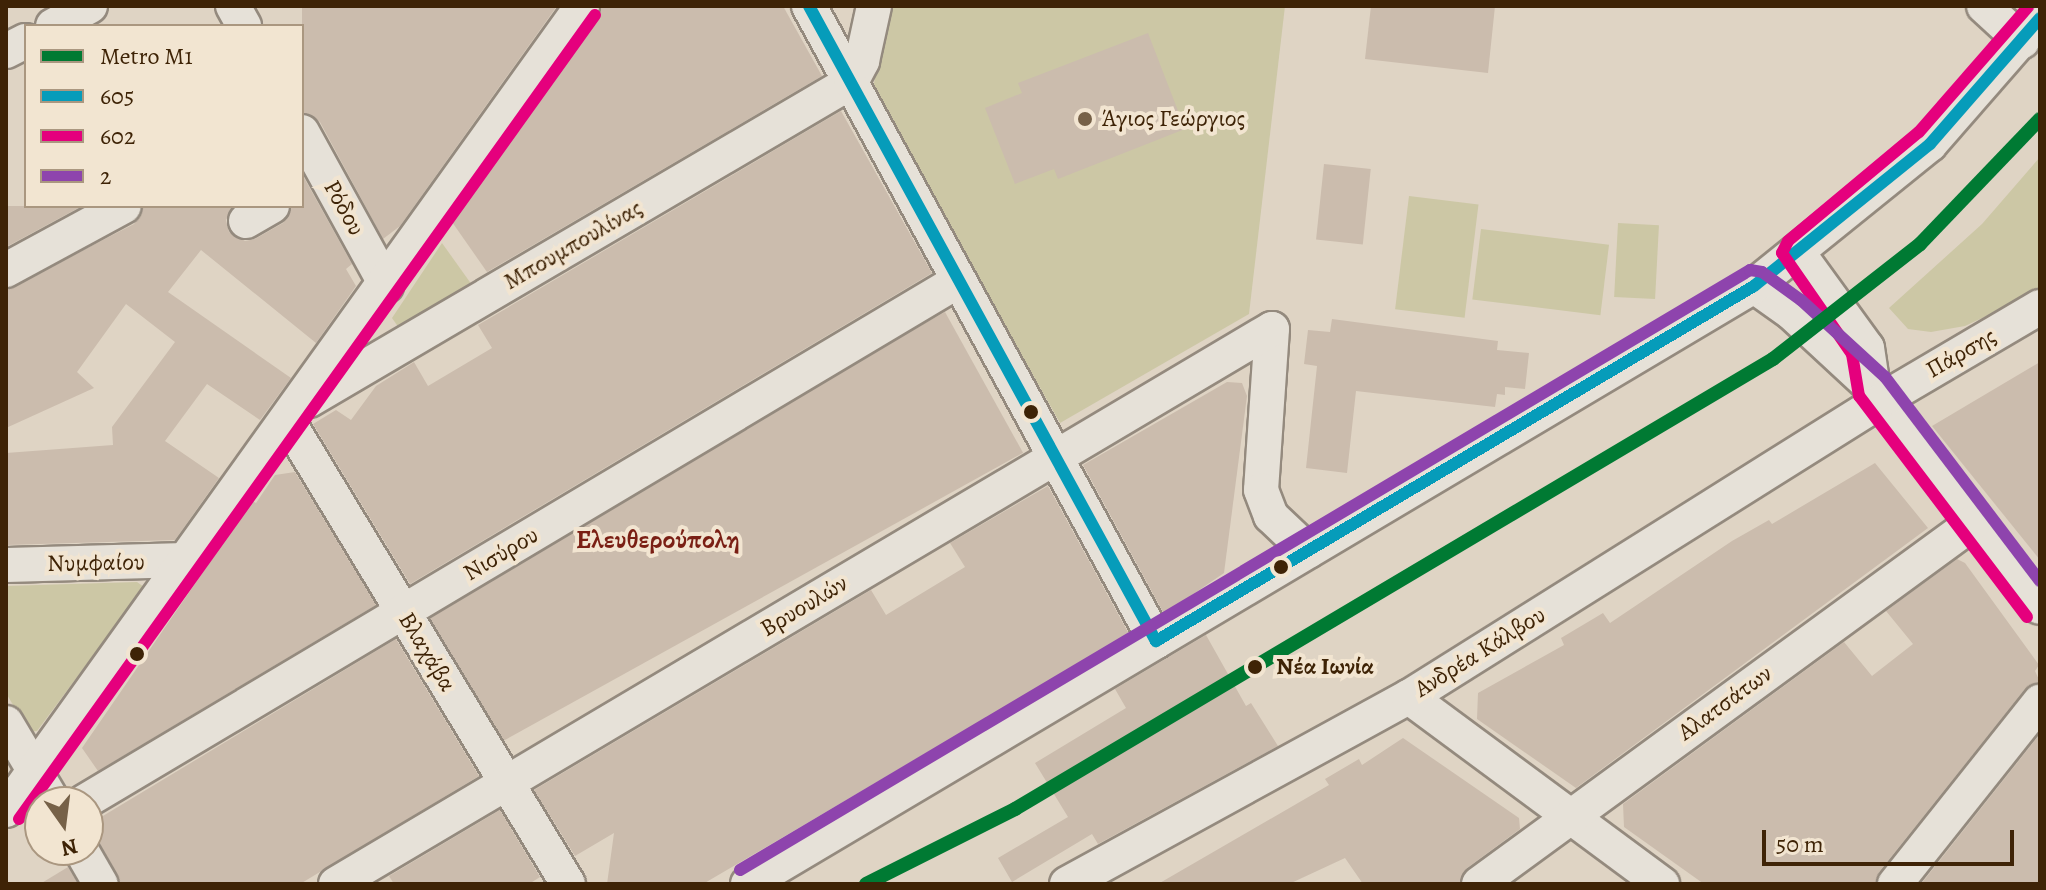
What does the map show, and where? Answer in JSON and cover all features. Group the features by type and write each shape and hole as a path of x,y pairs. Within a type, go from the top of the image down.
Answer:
{"street":[{"path":"233,6 243,24"},
{"name":"Νυμφαίου","path":"6,810 386,285 582,6"},
{"path":"809,6 1156,641"},
{"path":"851,82 862,61 874,6"},
{"path":"748,884 1754,286 1922,152 2031,30 1984,6"},
{"path":"6,51 24,42"},
{"name":"Μπουμπουλίνας","path":"291,414 851,82"},
{"name":"Ρόδου","path":"304,140 314,183 386,285"},
{"path":"6,270 120,208"},
{"path":"1798,253 1867,348 1878,394"},
{"name":"Νισύρου","path":"104,790 958,281"},
{"path":"1754,286 1792,313 1878,394 1973,523 2040,607"},
{"name":"Πάρσης","path":"1878,394 2040,307"},
{"name":"Βρυουλών","path":"336,884 1272,329 1261,490 1271,516 1308,551"},
{"name":"Ανδρέα Κάλβου","path":"1067,884 1409,697 1878,394"},
{"name":"Βλαχάβα","path":"291,414 403,612 568,884"},
{"name":"Αλατσάτων","path":"1479,884 1973,523"},
{"name":"Νυμφαίου","path":"6,565 186,560"},
{"path":"1409,697 1662,884"},
{"path":"1895,884 2040,702"},
{"path":"6,723 44,786"},
{"path":"90,866 101,884"}],"shaded area":[{"path":"885,6 1285,6 1249,314 1060,423 873,91"},
{"path":"2040,157 2040,291 1965,326 1931,332 1908,329 1889,308 1982,224"},
{"path":"1409,196 1478,205 1465,318 1395,309"},
{"path":"1618,223 1659,225 1655,299 1614,297"},
{"path":"1481,229 1609,245 1600,315 1472,299"},
{"path":"442,243 472,285 399,328 392,318"},
{"path":"137,582 144,587 37,731 29,732 6,693 6,586"}],"building":[{"path":"302,6 557,6 400,226 383,239 320,122 304,113"},
{"path":"602,6 783,6 822,76 487,272 452,222"},
{"path":"1371,6 1495,6 1488,73 1365,59"},
{"name":"Άγιος Γεώργιος","path":"1148,33 1185,129 1058,179 1054,169 1015,184 985,108 1022,93 1018,83"},
{"path":"841,111 932,273 410,584 313,424 336,410 351,420 376,386 414,362 428,386 492,348 478,325"},
{"path":"1324,164 1371,169 1363,244 1316,240"},
{"path":"304,178 352,264 346,269 356,286 316,343 201,250 168,292 291,378 260,420 207,384 165,441 219,478 175,540 6,545 6,453 113,445 112,427 175,342 126,304 77,372 94,388 6,428 6,290 134,224 143,208 233,208 226,220 229,232 245,241 255,239 283,223 291,208 304,208"},
{"path":"6,206 78,208 6,247"},
{"path":"945,312 1023,453 499,743 421,602"},
{"path":"1332,319 1498,341 1497,350 1529,353 1525,389 1505,387 1505,395 1497,394 1495,407 1356,391 1347,473 1306,468 1317,366 1304,364 1308,330 1330,332"},
{"path":"2040,362 2040,560 1932,426"},
{"path":"1227,382 1242,383 1247,396 1224,573 1164,614 1083,465"},
{"path":"1875,463 1928,528 1576,788 1477,719 1478,693 1564,645 1561,638 1603,613 1610,623 1732,541 1769,520 1772,524"},
{"path":"295,472 376,605 98,771 82,748 252,501 256,503 275,475"},
{"path":"1048,486 1129,634 703,884 607,884 614,833 575,856 534,790 871,590 886,615 965,567 950,543"},
{"path":"1957,559 1965,563 2039,665 2035,671 2040,682 2024,690 1879,872 1875,884 1704,884 1624,827 1623,804 1844,642 1872,676 1913,644 1886,611"},
{"path":"1206,635 1246,706 1251,703 1278,746 1098,844 1092,834 1012,882 998,858 1068,817 1035,763 1126,708 1115,689"},
{"path":"396,639 479,776 300,884 121,884 104,854 104,815"},
{"path":"2040,734 2040,884 1921,884"},
{"path":"1403,738 1519,818 1520,829 1467,868 1459,884 1363,884 1345,858 1289,884 1158,884 1329,785 1325,779 1359,759 1362,765"},
{"path":"500,810 540,877 529,884 394,884 389,876"},
{"path":"68,867 78,884 40,884"}],"metro line":[{"name":"Μ1","path":"866,884 1015,809 1773,359 1920,244 2040,119"}],"transit line":[{"name":"605","path":"809,6 1156,641 1754,286 1930,144 2040,18"},
{"name":"602","path":"2027,617 1859,396 1852,354 1782,253 1788,241 1919,132 2028,7"},
{"name":"602","path":"19,819 595,15"},
{"name":"2","path":"740,870 1750,270 1762,272 1801,300 1885,377 2040,581"}],"place":[{"name":"Άγιος Γεώργιος","path":"1085,119"},
{"name":"Νέα Ιωνία","path":"1255,667"}],"district":[{"name":"Ελευθερούπολη","path":"658,540"}]}
